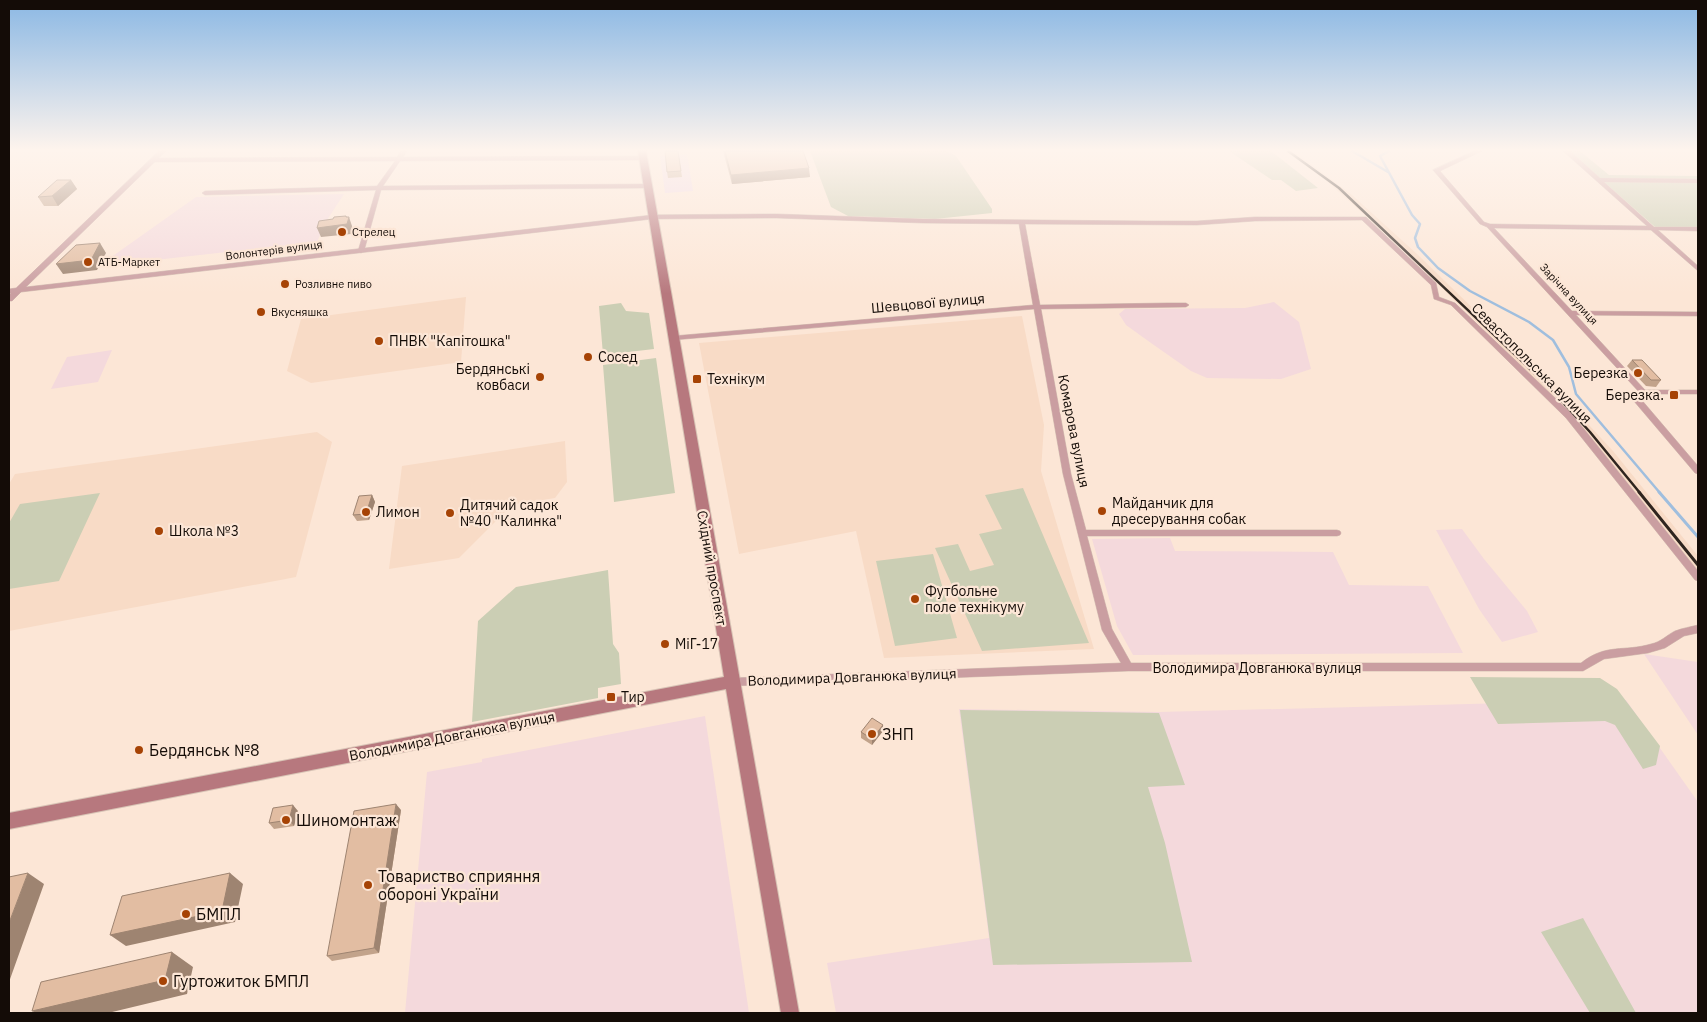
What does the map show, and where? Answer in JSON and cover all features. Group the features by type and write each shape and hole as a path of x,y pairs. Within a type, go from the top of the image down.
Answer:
{"main road":[{"name":"Східний проспект","path":"649,199 790,1013"},
{"name":"Володимира Довганюка вулиця","path":"9,821 732,682"}],"street":[{"path":"9,299 13,291 112,199"},
{"path":"361,251 376,199"},
{"name":"Зарічна вулиця","path":"1461,199 1482,223 1489,226 1643,392"},
{"path":"1619,199 1698,269"},
{"name":"Волонтерів вулиця","path":"13,291 652,217 777,216 1022,222 1198,223 1255,219 1350,220"},
{"name":"Севастопольська вулиця","path":"1350,220 1364,218 1434,284 1436,298 1453,304 1569,416 1698,577"},
{"name":"Комарова вулиця","path":"1022,222 1067,474 1107,630 1128,667"},
{"path":"1489,226 1698,229"},
{"name":"Шевцової вулиця","path":"673,338 1036,307 1102,307 1142,304 1186,305"},
{"path":"1570,313 1698,314"},
{"path":"1698,392 1643,392 1636,398 1698,472"},
{"path":"1082,532 1337,533"},
{"name":"Володимира Довганюка вулиця","path":"732,682 1128,667 1583,667 1590,660 1603,653 1640,652 1660,646 1681,633 1698,630"}],"shaded area":[{"path":"194,199 341,199 325,223 317,242 119,264 110,258"},
{"path":"1346,199 1356,199 1417,254 1552,385 1613,451 1698,556 1698,576 1642,504 1541,385 1397,244"},
{"name":"ПНВК \"Капітошка\"","path":"466,297 461,362 311,383 287,371 301,319"},
{"path":"1274,302 1299,322 1311,369 1281,379 1207,378 1191,371 1126,325 1119,314 1125,309 1245,308"},
{"path":"1022,316 1044,425 1041,471 1094,649 884,658 856,531 739,554 699,343"},
{"path":"112,350 98,382 51,389 67,357"},
{"name":"Школа №3","path":"317,432 332,442 296,577 9,631 9,484 15,474"},
{"name":"Дитячий садок №40 \"Калинка\"","path":"565,441 567,482 555,498 512,505 459,558 389,569 402,466"},
{"path":"1462,529 1527,611 1538,632 1502,642 1479,609 1436,530"},
{"path":"1170,538 1175,551 1333,552 1349,585 1428,586 1463,653 1133,655 1117,626 1092,539"},
{"path":"1644,654 1698,662 1698,735"},
{"path":"1626,700 1698,802 1698,1013 836,1013 827,963 989,938 959,709 1159,712"},
{"path":"705,716 749,1013 405,1013 427,772 482,762 482,759"}],"green space":[{"path":"828,199 985,199 992,209 992,213 935,219 848,216 831,207"},
{"path":"1623,199 1698,199 1698,227 1655,227"},
{"path":"621,303 626,311 649,313 654,349 603,355 599,306"},
{"path":"656,358 675,493 614,502 603,365"},
{"path":"1023,488 1089,643 982,651 935,548 958,544 970,571 994,565 979,534 1002,529 985,495"},
{"path":"100,493 59,581 9,589 9,523 20,504"},
{"name":"Футбольне поле технікуму","path":"933,554 957,638 895,646 876,561"},
{"path":"608,570 613,644 619,653 621,684 598,688 598,698 472,722 478,621 516,587"},
{"path":"1470,677 1600,678 1617,689 1660,746 1656,765 1643,769 1615,725 1605,721 1498,724"},
{"path":"960,710 1159,713 1185,785 1148,787 1165,843 1192,962 993,965"},
{"path":"1583,918 1636,1013 1590,1013 1541,932"}],"building":[{"path":"349,217 347,224 317,228 319,221"},
{"path":"100,243 91,260 56,264 76,245"},
{"path":"1632,360 1642,360 1661,380 1651,380"},
{"path":"372,495 366,514 353,515 359,496"},
{"path":"872,718 883,725 872,739 861,732"},
{"name":"Товариство сприяння обороні України","path":"396,804 374,948 327,956 354,811"},
{"path":"293,805 289,820 269,823 273,808"},
{"path":"28,873 9,923 9,877"},
{"path":"230,873 222,911 110,935 122,896"},
{"path":"172,952 165,980 32,1011 41,982"}],"waterway":[{"path":"1403,199 1412,215 1420,224 1415,238 1418,247 1438,268 1470,291 1529,322 1553,340 1569,367 1576,394 1660,493"},
{"path":"1659,492 1698,537"}],"railway":[{"path":"1350,199 1547,385 1590,432 1640,493"},
{"path":"1639,492 1698,565"}],"place":[{"name":"Стрелец","path":"342,232"},
{"name":"АТБ-Маркет","path":"88,262"},
{"name":"Розливне пиво","path":"285,284"},
{"name":"Вкусняшка","path":"261,312"},
{"name":"ПНВК \"Капітошка\"","path":"379,341"},
{"name":"Сосед","path":"588,357"},
{"name":"Березка","path":"1638,373"},
{"name":"Бердянські ковбаси","path":"540,377"},
{"name":"Технікум","path":"697,379"},
{"name":"Березка.","path":"1674,395"},
{"name":"Майданчик для дресерування собак","path":"1102,511"},
{"name":"Лимон","path":"366,512"},
{"name":"Дитячий садок №40 \"Калинка\"","path":"450,513"},
{"name":"Школа №3","path":"159,531"},
{"name":"Футбольне поле технікуму","path":"915,599"},
{"name":"МіГ-17","path":"665,644"},
{"name":"Тир","path":"611,697"},
{"name":"ЗНП","path":"872,734"},
{"name":"Бердянськ №8","path":"139,750"},
{"name":"Шиномонтаж","path":"286,820"},
{"name":"Товариство сприяння обороні України","path":"368,885"},
{"name":"БМПЛ","path":"186,914"},
{"name":"Гуртожиток БМПЛ","path":"163,981"}]}
